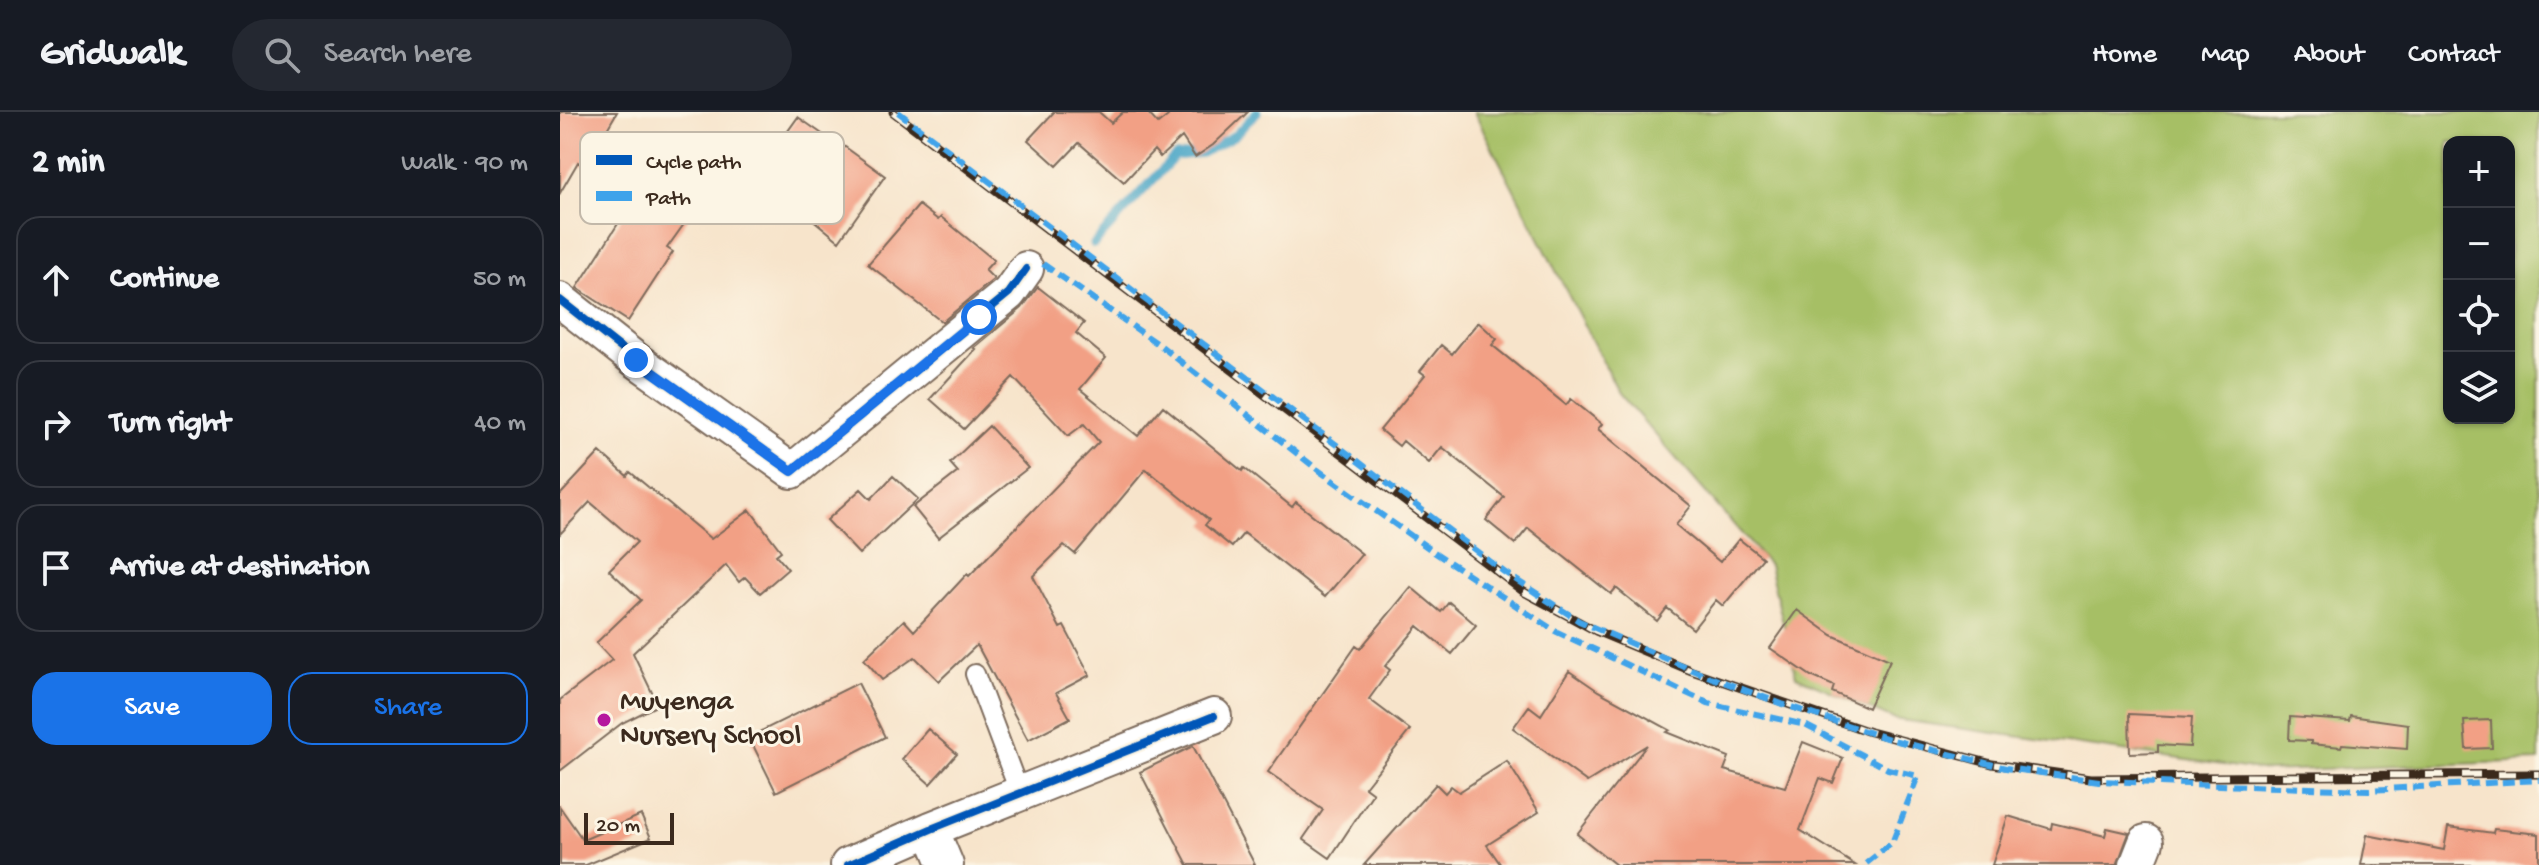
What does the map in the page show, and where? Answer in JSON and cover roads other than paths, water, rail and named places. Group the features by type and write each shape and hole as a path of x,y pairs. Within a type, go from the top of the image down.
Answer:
{"street":[{"path":"560,300 636,360 792,471 1009,293 1026,269"},
{"path":"848,865 1214,716"},
{"path":"931,829 946,865"}],"lane":[{"path":"975,674 1020,794"}],"waterway":[{"path":"1094,244 1175,156 1202,153 1235,135 1257,112"}],"railway":[{"path":"893,112 1524,592 1596,631 1692,671 1870,732 1992,764 2091,778 2539,774"}],"place":[{"name":"Muyenga Nursery School","path":"604,720"}]}
